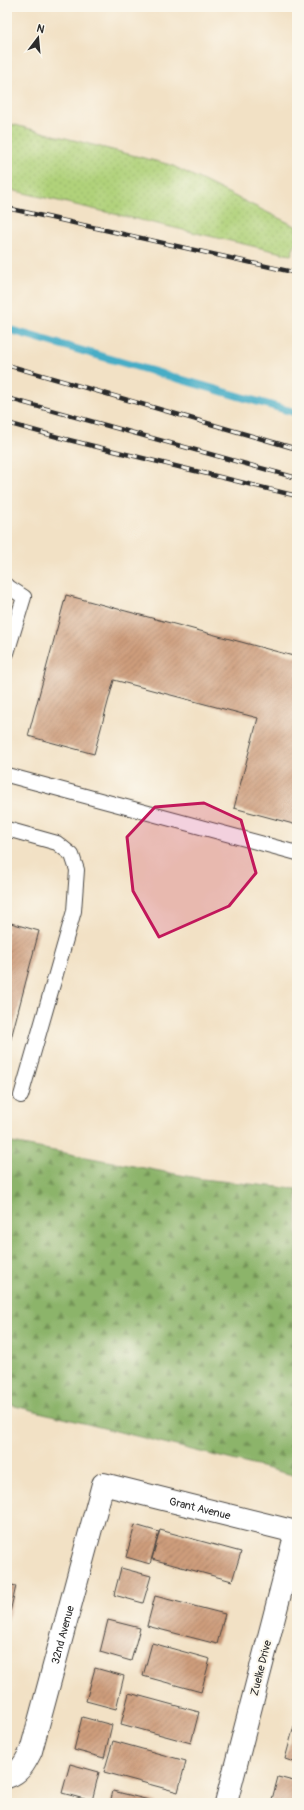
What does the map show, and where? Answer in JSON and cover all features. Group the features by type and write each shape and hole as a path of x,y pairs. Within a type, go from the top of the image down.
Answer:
{"street":[{"name":"Grant Avenue","path":"103,1484 296,1532"},
{"name":"32nd Avenue","path":"7,1777 13,1775 23,1766 31,1751 103,1484"},
{"name":"Zuelke Drive","path":"226,1803 296,1532"}],"lane":[{"path":"7,586 24,597 7,653"},
{"path":"7,775 297,853"},
{"path":"7,829 57,843 72,856 77,870 74,911 21,1096"}],"highlighted area":[{"path":"204,803 241,820 256,873 229,906 159,937 133,891 127,837 155,807"}],"green space":[{"path":"7,123 171,165 297,227 297,240 291,255 7,189"},
{"path":"7,1142 202,1179 297,1189 297,1476 7,1404"}],"building":[{"path":"66,595 297,657 297,825 234,808 258,718 114,680 94,754 28,736"},
{"path":"7,922 39,931 8,1050 7,1050"},
{"path":"135,1525 159,1532 150,1564 126,1557"},
{"path":"160,1530 241,1552 232,1581 152,1559"},
{"path":"121,1568 151,1576 143,1603 114,1595"},
{"path":"7,1584 16,1586 8,1621 7,1621"},
{"path":"155,1596 225,1614 217,1644 147,1626"},
{"path":"108,1620 140,1628 131,1661 100,1652"},
{"path":"152,1643 210,1659 201,1692 143,1676"},
{"path":"95,1668 124,1676 116,1709 86,1701"},
{"path":"129,1693 199,1712 191,1743 121,1724"},
{"path":"82,1717 112,1725 104,1758 74,1750"},
{"path":"294,1726 297,1727 297,1763 285,1759"},
{"path":"113,1741 186,1761 178,1792 104,1772"},
{"path":"70,1764 99,1772 92,1801 62,1793"},
{"path":"278,1777 297,1782 297,1803 271,1803"},
{"path":"113,1791 157,1802 157,1803 110,1803"}],"waterway":[{"path":"7,329 297,413"}],"railway":[{"path":"7,208 297,273"},
{"path":"7,365 297,449"},
{"path":"7,398 297,478"},
{"path":"7,423 65,439 297,496"}]}
